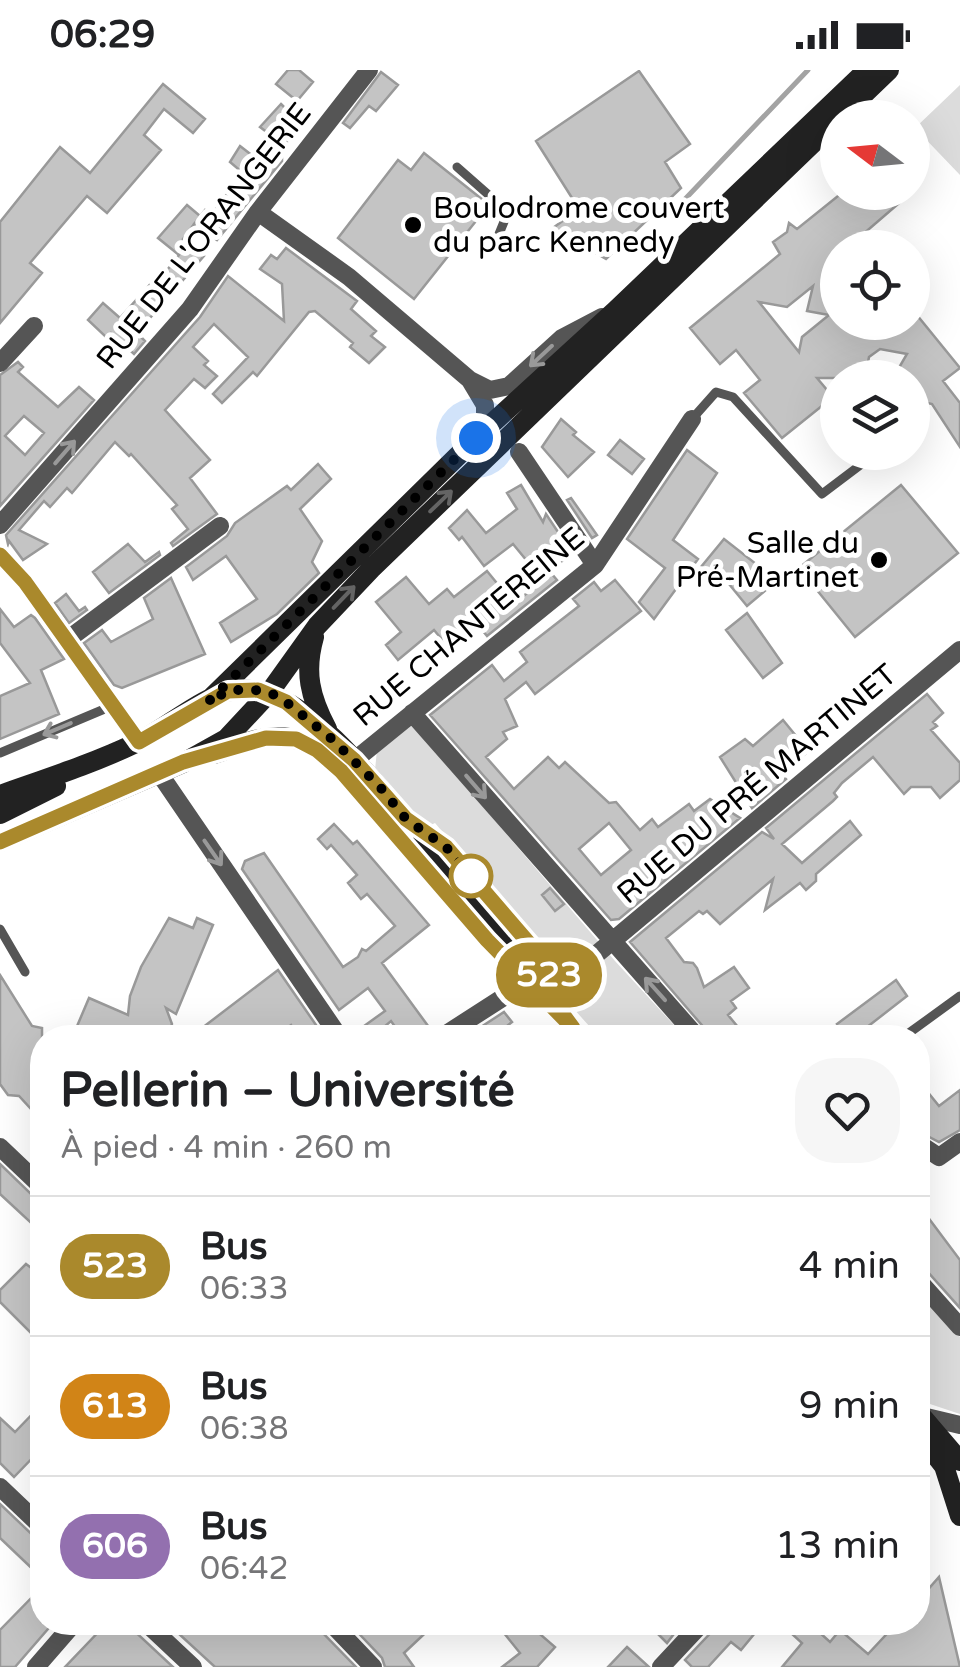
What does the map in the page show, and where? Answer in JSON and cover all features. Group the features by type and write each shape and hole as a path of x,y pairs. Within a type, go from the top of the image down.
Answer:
{"main road":[{"path":"208,702 476,438 867,70"},
{"path":"857,100 888,70"},
{"path":"183,762 226,739 269,692 317,626 406,535 820,135"},
{"path":"317,626 309,656 308,681 314,702 348,766 570,1025"},
{"path":"0,814 237,690 269,692 332,739"},
{"path":"0,842 183,762 254,740 288,737 348,766 406,819 538,988"},
{"path":"139,742 159,772"},
{"path":"0,797 110,755"},
{"path":"930,1432 960,1460"},
{"path":"930,1438 948,1473 960,1516"}],"street":[{"name":"RUE DE L'ORANGERIE","path":"0,525 190,309 258,212 369,70"},
{"path":"258,212 349,277 470,380 490,390 509,386 562,338 614,312"},
{"path":"0,364 34,326"},
{"path":"470,380 485,404 485,421 476,438"},
{"name":"RUE CHANTEREINE","path":"348,766 594,565 692,419"},
{"path":"519,452 594,565"},
{"path":"67,640 220,526"},
{"path":"0,555 25,582 139,742"},
{"name":"RUE DU PRÉ MARTINET","path":"465,1025 538,988 611,941 960,650"},
{"path":"412,713 686,1025"},
{"path":"159,772 331,1025"},
{"path":"930,1151 940,1158 960,1142"},
{"path":"0,1148 30,1176"},
{"path":"930,1293 960,1327"},
{"path":"930,1426 960,1426"},
{"path":"930,1426 960,1426"},
{"path":"0,1486 30,1515"},
{"path":"36,1667 64,1635"},
{"path":"159,1635 193,1667"},
{"path":"342,1635 373,1667"},
{"path":"661,1667 692,1635"}],"lane":[{"path":"457,167 508,212 499,234"},
{"path":"692,419 716,392 733,397 822,494 854,470"},
{"path":"0,753 114,705"},
{"path":"0,930 26,972"},
{"path":"920,1025 960,996"}],"shaded area":[{"path":"960,85 960,175 930,144 930,114"},
{"path":"413,725 674,1025 588,1025 573,1008 560,970 435,823 427,827 375,770 377,750"},
{"path":"930,1304 960,1337 960,1414 930,1404"}],"building":[{"path":"288,70 299,70 313,82 297,101 276,84"},
{"path":"639,71 690,144 665,162 681,188 606,259 553,228 579,209 536,141"},
{"path":"381,72 398,85 376,111 369,106 350,128 343,123"},
{"path":"163,84 205,119 193,133 164,109 144,135 161,150 107,213 87,196 30,263 42,273 0,323 0,222 60,147 90,173"},
{"path":"281,104 302,125 284,145 260,127"},
{"path":"240,146 266,166 282,146 282,161 217,240 194,224 205,210 211,215 243,173 230,162"},
{"path":"424,153 483,200 471,217 476,221 414,299 338,238 398,160 411,170"},
{"path":"187,205 200,216 183,239 204,256 137,333 145,341 134,354 111,333 107,338 88,320 103,303 120,318 153,281 156,284 179,255 158,238"},
{"path":"821,210 891,210 868,230 820,230 820,313 807,311 813,286 787,307 759,302 799,352 802,337 820,322 820,340 930,340 930,331 960,368 943,381 960,403 960,447 930,404 930,360 904,360 907,354 880,349 868,360 820,360 820,407 782,438 744,393 760,380 736,350 720,364 690,328 780,254 773,242 787,232 789,223 797,229"},
{"path":"286,248 357,301 351,309 376,331 371,336 385,347 369,363 350,347 353,343 315,311 309,312 257,376 253,372 222,403 213,394 248,357 214,324 193,347 208,361 204,365 217,376 205,388 194,379 165,410 210,460 190,478 217,514 173,546 171,543 188,529 172,509 177,505 115,442 72,493 67,488 50,507 44,501 19,530 47,544 23,560 9,541 8,544 6,535 200,317 228,276 284,321 282,284 260,269 271,255 277,259"},
{"path":"18,362 23,367 18,372 58,407 79,387 94,400 0,506 0,375","holes":["24,416 44,433 25,455 5,436"]},
{"path":"561,419 594,452 568,477 542,447"},
{"path":"620,440 644,459 632,474 608,455"},
{"path":"687,450 717,473 673,540 698,559 654,619 639,602 665,568 627,539"},
{"path":"318,464 331,479 300,509 322,541 312,562 319,573 277,614 231,642 220,623 257,599 226,556 193,580 186,567 227,536 235,523 287,486 291,490"},
{"path":"521,485 543,522 546,514 572,553 541,578 513,544 484,566 462,537 459,540 449,528 467,510 486,533 517,509 507,493"},
{"name":"Salle du Pré-Martinet","path":"901,485 958,553 855,637 799,568"},
{"path":"571,498 597,535 592,538 567,500"},
{"path":"724,539 765,571 756,579 766,590 747,606 720,573 710,583 696,573"},
{"path":"128,544 145,562 159,552 160,555 109,593 93,572"},
{"path":"487,571 514,604 551,573 557,580 487,636 478,625 449,648 434,630 398,660 386,645 401,632 376,602 406,577 429,604 447,589 454,597"},
{"path":"171,578 205,654 122,688 114,685 84,643 102,630 111,642 153,619 144,598"},
{"path":"615,580 641,611 535,694 526,682 505,699 517,726 503,732 507,739 486,757 514,789 548,757 559,768 565,762 609,803 616,802 640,830 652,819 658,827 689,804 694,811 710,799 740,818 619,919 611,920 430,715 492,665 504,681 527,662 520,652 579,606 573,599 594,582 601,591","holes":["609,823 631,850 601,875 579,849"]},
{"path":"66,594 79,611 85,607 87,610 69,623 55,603"},
{"path":"0,609 14,627 31,615 35,618 64,659 41,670 59,714 0,739 0,696 30,683 0,643"},
{"path":"747,613 782,663 763,678 726,630"},
{"path":"927,694 943,713 931,730 960,763 960,780 940,798 931,787 911,787 904,794 873,757 842,783 833,801 782,844 802,863 850,821 861,835 816,874 816,881 806,890 800,883 765,910 773,879 720,924 707,911 699,911 666,938 684,962 697,968 704,987 734,967 749,988 731,1001 736,1008 728,1015 736,1025 702,1025 630,942 762,832 774,839 766,828"},
{"path":"783,720 805,747 805,754 781,773 786,779 752,808 720,757 745,739 753,746"},
{"path":"334,824 353,844 357,841 429,925 382,963 427,1025 394,1025 391,1021 386,1025 365,1025 385,1011 368,988 339,1010 242,869 245,861 264,853 343,967 395,926 367,894 361,899 348,883 357,875 331,845 327,849 318,839"},
{"path":"550,888 564,904 555,911 542,895"},
{"path":"169,918 193,928 197,918 213,925 176,1014 166,1008 172,1025 78,1025 89,998 128,1015 130,996 141,967"},
{"path":"278,970 316,1025 291,1025 206,1025"},
{"path":"0,975 31,1025 30,1108 19,1096 8,1095 0,1084"},
{"path":"896,980 907,996 870,1025 837,1024"},
{"path":"504,1012 512,1022 508,1025 484,1025"},
{"path":"960,1090 960,1130 939,1142 930,1137 930,1095 939,1106"},
{"path":"0,1164 30,1193 30,1222 0,1194"},
{"path":"930,1220 960,1260 960,1308 930,1274"},
{"path":"26,1264 30,1267 30,1332 0,1302 0,1290"},
{"path":"30,1416 30,1460 14,1477 0,1463 0,1418 15,1432"},
{"path":"0,1504 30,1533 30,1567 0,1538"},
{"path":"939,1577 960,1667 782,1667 802,1643 793,1635 822,1635 830,1642 836,1635 846,1635 868,1654 886,1635 930,1635 930,1587"},
{"path":"30,1599 30,1635 43,1635 15,1667 0,1667 0,1630"},
{"path":"96,1635 139,1635 173,1667 65,1667"},
{"path":"180,1635 325,1635 356,1667 215,1667"},
{"path":"360,1635 423,1635 404,1653 414,1667 385,1667 382,1658"},
{"path":"505,1635 541,1635 555,1647 537,1667 502,1667 520,1653"},
{"path":"709,1635 753,1635 741,1650 731,1642 708,1667 692,1667 685,1660"},
{"path":"627,1647 649,1667 608,1667"}],"waterway":[{"path":"668,217 808,70"}],"bus line":[{"name":"523","path":"0,555 25,582 139,742 228,691 269,692 307,717 354,760 406,819 446,847 539,955 548,974 548,994 571,1025"},
{"name":"523","path":"0,842 183,762 254,740 296,739 317,750 341,771 487,940 570,1025"}],"place":[{"name":"Boulodrome couvert du parc Kennedy","path":"413,225"},
{"name":"Salle du Pré-Martinet","path":"879,560"}],"route":[{"path":"471,876 446,847 406,819 332,739 286,702 269,692 248,689 228,691 208,702 476,438"}]}
